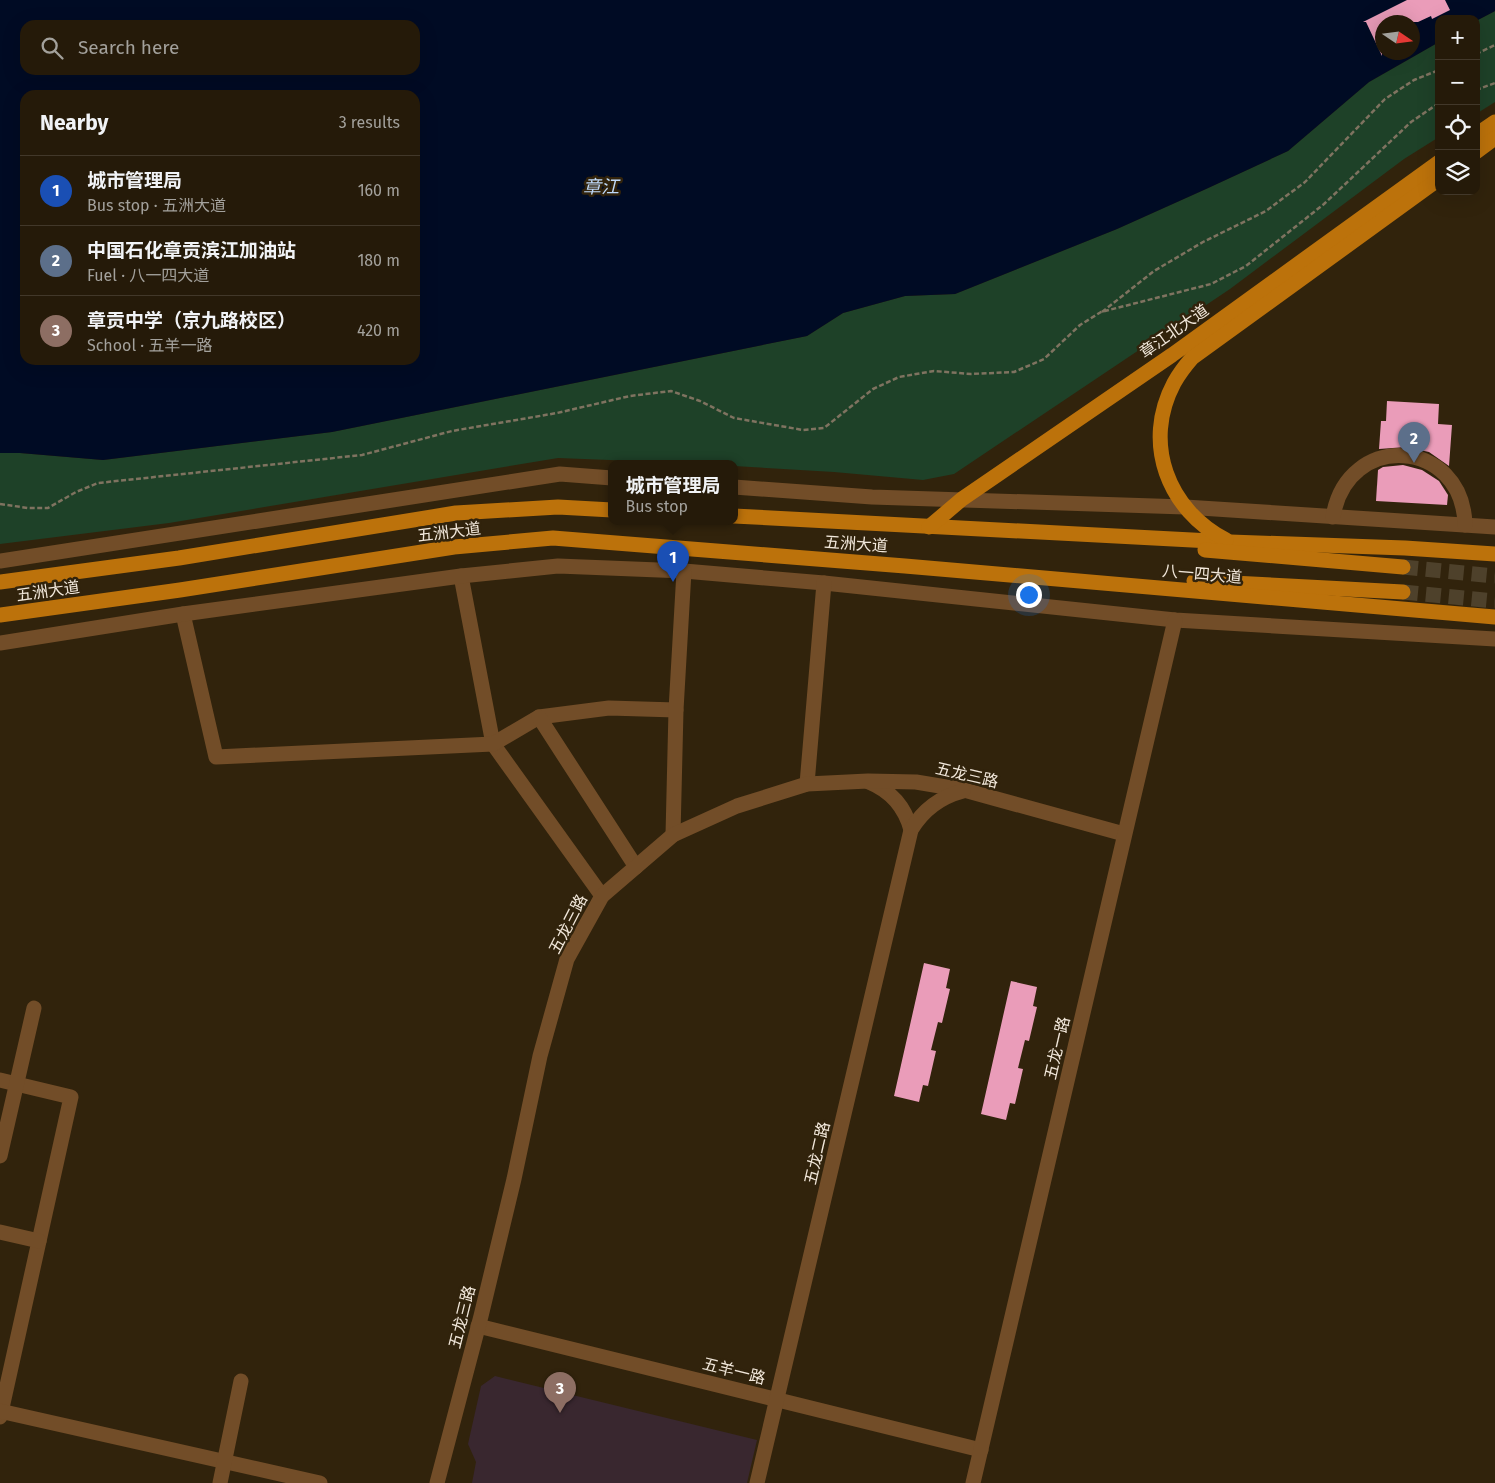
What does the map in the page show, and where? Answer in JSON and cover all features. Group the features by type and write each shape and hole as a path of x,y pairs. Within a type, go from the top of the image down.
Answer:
{"main road":[{"path":"1480,132 1495,122"},
{"path":"1479,150 1495,138"},
{"name":"章江北大道","path":"929,527 962,499 1172,355 1435,165"},
{"name":"章江北大道","path":"1230,542 1203,526 1185,507 1173,490 1167,475 1160,444 1163,413 1170,391 1182,370 1192,358 1435,182"},
{"name":"五洲大道","path":"0,582 178,558 456,513 558,507 608,510"},
{"name":"五洲大道","path":"738,516 929,527"},
{"path":"929,527 1403,567"},
{"name":"八一四大道","path":"929,527 1230,542 1405,548 1495,554"},
{"name":"五洲大道","path":"0,615 180,590 454,547 552,538 905,566"},
{"path":"905,566 1402,592"},
{"name":"八一四大道","path":"905,566 1495,617"}],"street":[{"path":"1333,517 1335,505 1345,484 1362,467 1372,461 1383,458 1406,456 1428,462 1449,479 1463,503 1465,525"},
{"path":"0,561 560,474 608,478"},
{"path":"738,487 872,497 1185,507 1495,527"},
{"path":"0,643 183,614 461,576 558,566 684,571 824,583 1175,620 1495,639"},
{"path":"673,835 676,710 684,571"},
{"path":"461,576 492,744 602,896"},
{"path":"807,784 824,583"},
{"path":"183,614 216,757 492,744 539,717 609,708 676,710"},
{"name":"五龙一路","path":"973,1483 1175,620"},
{"path":"539,717 636,867"},
{"path":"868,781 894,798 905,814 911,830"},
{"name":"五龙三路","path":"437,1483 514,1179 540,1056 567,959 602,896 673,835 737,806 807,784 868,781 916,782 964,790 1124,834"},
{"path":"911,830 920,816 933,804 964,790"},
{"name":"五龙二路","path":"757,1483 911,830"},
{"path":"0,1156 34,1008"},
{"path":"0,1080 71,1096 0,1413 320,1483"},
{"path":"0,1232 39,1241"},
{"name":"五羊一路","path":"478,1326 981,1450"},
{"path":"220,1483 241,1380"}],"path":[{"path":"1480,52 1495,44"},
{"path":"0,504 28,508 48,508 76,492 98,483 362,455 452,431 557,413 630,396 671,391 700,401 734,418 802,430 824,428 873,389 899,377 934,371 971,374 1014,372 1044,358 1080,325 1101,312 1154,271 1203,242 1266,211 1305,182 1385,99 1414,80 1435,72"},
{"path":"1480,89 1495,83"},
{"path":"1101,312 1211,284 1246,266 1324,204 1410,122 1436,105"}],"shaded area":[{"path":"495,1376 757,1440 747,1483 472,1483 476,1462 468,1444 481,1386"}],"green space":[{"path":"1495,11 1495,102 1480,111 1480,60 1480,19"},
{"path":"1435,44 1435,140 1404,159 1230,289 954,474 923,480 738,466 738,460 558,458 169,523 0,544 0,453 103,460 332,432 807,336 843,313 905,296 955,294 1117,229 1288,151 1369,82 1408,60 1420,60 1420,53"}],"water":[{"name":"章江","path":"0,0 1495,0 1495,11 1480,19 1480,15 1435,15 1435,44 1420,53 1420,15 1375,15 1375,60 1408,60 1369,82 1288,151 1117,229 955,294 905,296 843,313 807,336 332,432 103,460 0,453"}],"building":[{"path":"1407,0 1445,0 1450,10 1440,15 1435,15 1432,19 1431,16 1420,21 1420,15 1377,15"},
{"path":"1375,16 1375,41 1366,22 1363,22"},
{"path":"1387,401 1439,404 1438,424 1452,425 1449,466 1429,452 1406,447 1379,449 1381,421 1386,421"},
{"path":"1403,465 1422,470 1439,481 1448,495 1447,505 1376,501 1378,470 1383,467"},
{"path":"924,963 950,969 946,988 950,989 942,1023 938,1022 931,1050 936,1051 928,1086 923,1085 919,1102 894,1096"},
{"path":"1011,981 1037,987 1033,1006 1037,1007 1029,1041 1025,1040 1018,1068 1023,1069 1015,1104 1010,1103 1006,1120 981,1114"}],"tunnel":[{"path":"1403,567 1495,576"},
{"path":"1403,592 1495,601"}],"place":[{"name":"中国石化章贡滨江加油站","path":"1414,463"},
{"name":"城市管理局","path":"673,582"},
{"name":"章贡中学（京九路校区）","path":"560,1413"}]}
